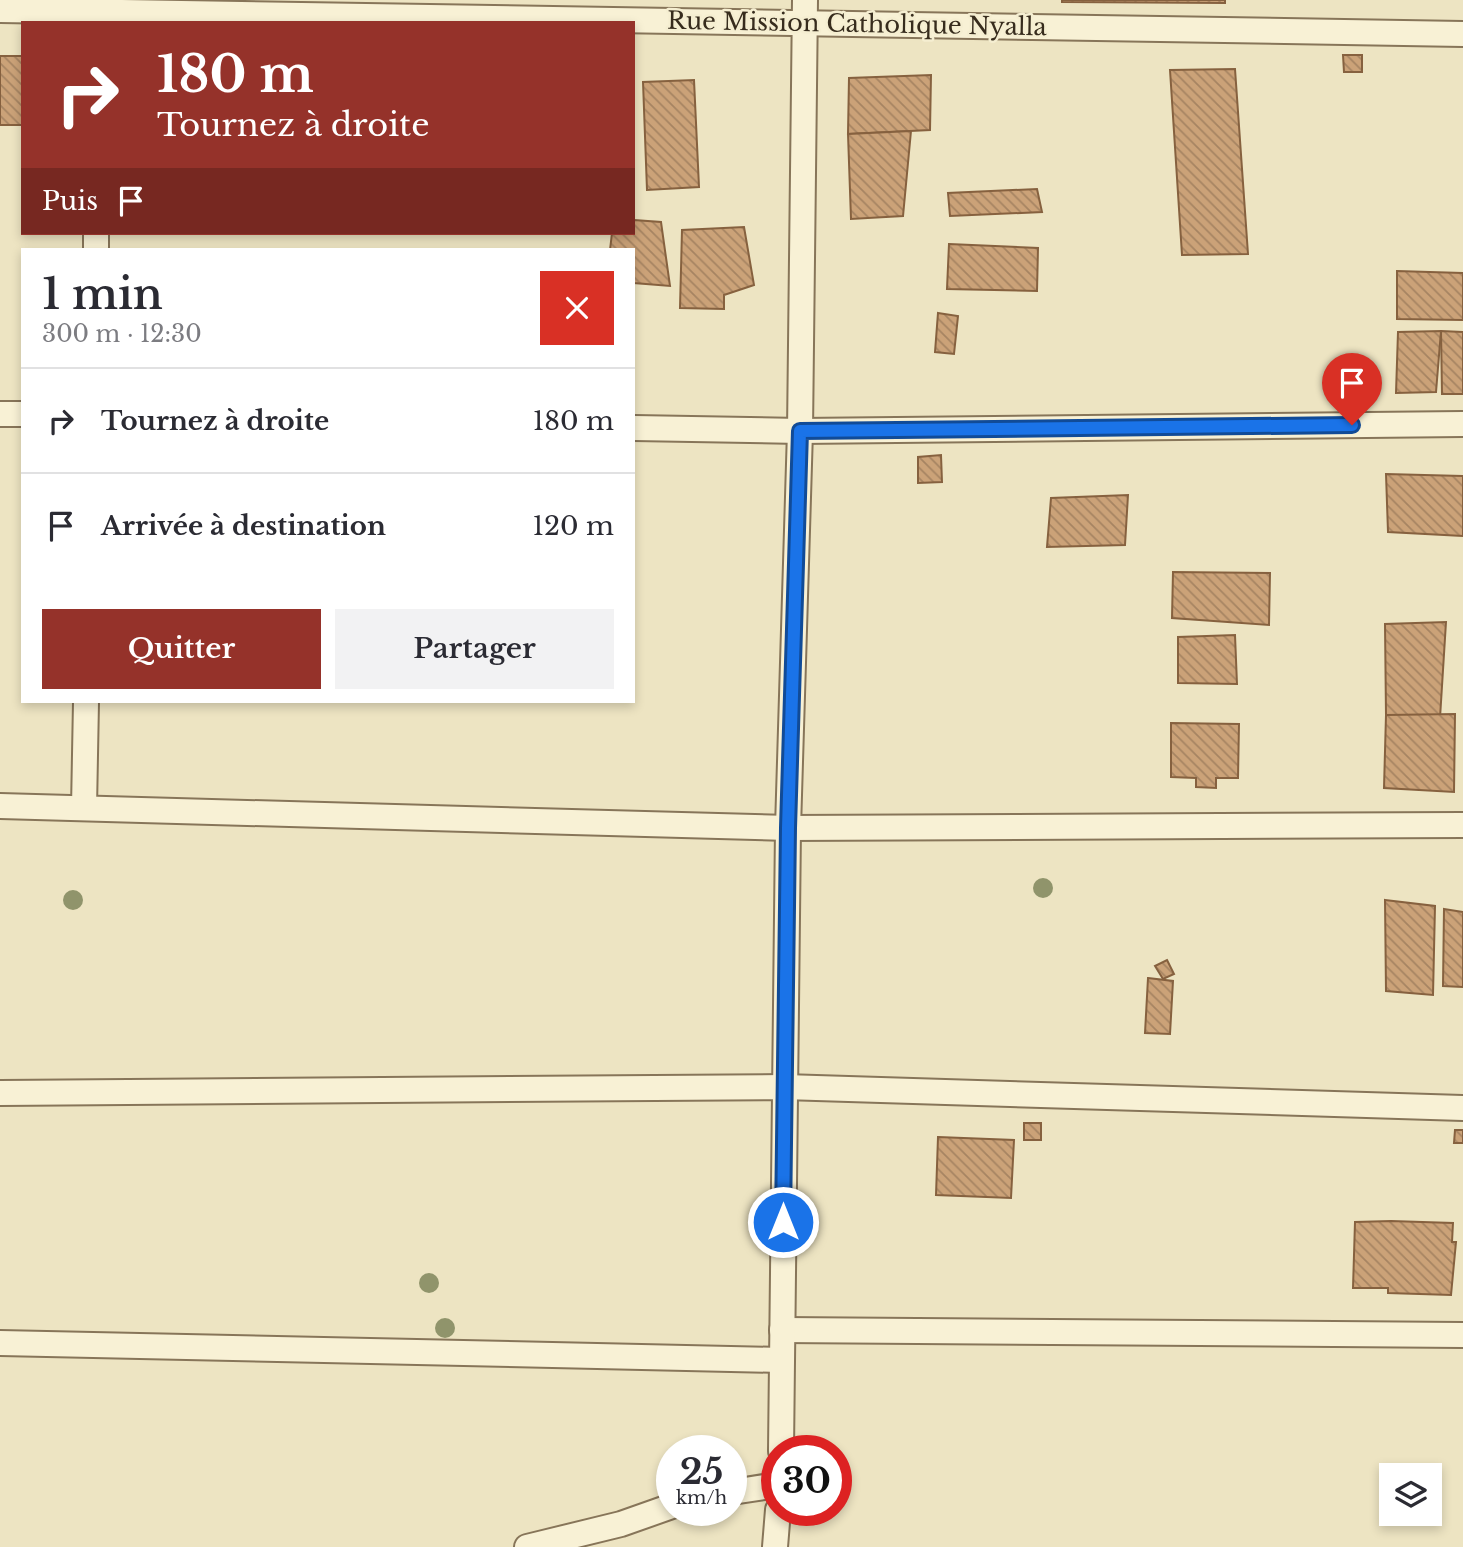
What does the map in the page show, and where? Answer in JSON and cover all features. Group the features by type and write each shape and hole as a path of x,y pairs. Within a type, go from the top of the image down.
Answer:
{"street":[{"name":"Rue Mission Catholique Nyalla","path":"0,10 805,12 1463,34"},
{"path":"781,1435 788,828 800,431 805,12"},
{"path":"0,414 21,414"},
{"path":"635,428 800,431 1463,424"},
{"path":"84,808 86,703"},
{"path":"0,806 788,828 1463,825"},
{"path":"0,1093 784,1087 1463,1108"},
{"path":"782,1330 1463,1335"},
{"path":"0,1343 780,1360"},
{"path":"527,1547 621,1524 656,1512"},
{"path":"775,1547 777,1526"}],"building":[{"path":"1225,0 1225,3 1062,2"},
{"path":"1343,55 1362,55 1362,72 1344,72"},
{"path":"0,56 21,56 21,125 0,125"},
{"path":"1235,69 1248,254 1182,255 1170,70"},
{"path":"931,75 930,130 848,134 849,78"},
{"path":"694,80 699,187 647,190 643,82"},
{"path":"911,131 903,216 851,219 848,134"},
{"path":"1037,189 1042,212 950,216 948,193"},
{"path":"635,220 661,222 670,286 635,283 635,248 610,248 612,235 635,235"},
{"path":"744,227 754,285 724,295 724,309 680,308 682,230"},
{"path":"949,244 1038,248 1037,291 947,289"},
{"path":"1397,271 1463,273 1463,320 1397,319"},
{"path":"938,313 958,316 954,354 935,352"},
{"path":"1441,331 1463,332 1463,394 1442,394"},
{"path":"1441,331 1436,392 1396,393 1398,332"},
{"path":"941,455 942,482 918,483 918,457"},
{"path":"1386,474 1463,476 1463,536 1388,532"},
{"path":"1128,495 1125,545 1047,547 1051,498"},
{"path":"1173,572 1270,573 1269,625 1172,618"},
{"path":"1446,622 1440,718 1386,715 1385,624"},
{"path":"1235,635 1237,684 1178,683 1178,637"},
{"path":"1455,714 1454,792 1384,788 1386,715"},
{"path":"1171,723 1239,724 1238,778 1216,778 1216,788 1196,787 1196,778 1171,777"},
{"path":"1385,900 1435,906 1433,995 1386,991"},
{"path":"1444,909 1463,912 1463,987 1443,986"},
{"path":"1167,960 1174,974 1163,979 1155,966"},
{"path":"1148,978 1173,981 1170,1034 1145,1033"},
{"path":"1024,1123 1041,1123 1041,1140 1024,1140"},
{"path":"1455,1130 1463,1130 1463,1143 1454,1143"},
{"path":"938,1137 1014,1140 1011,1198 936,1195"},
{"path":"1355,1222 1453,1223 1452,1242 1456,1242 1451,1295 1388,1293 1388,1288 1353,1288"}],"route":[{"path":"783,1222 788,828 800,431 1352,425"}]}
